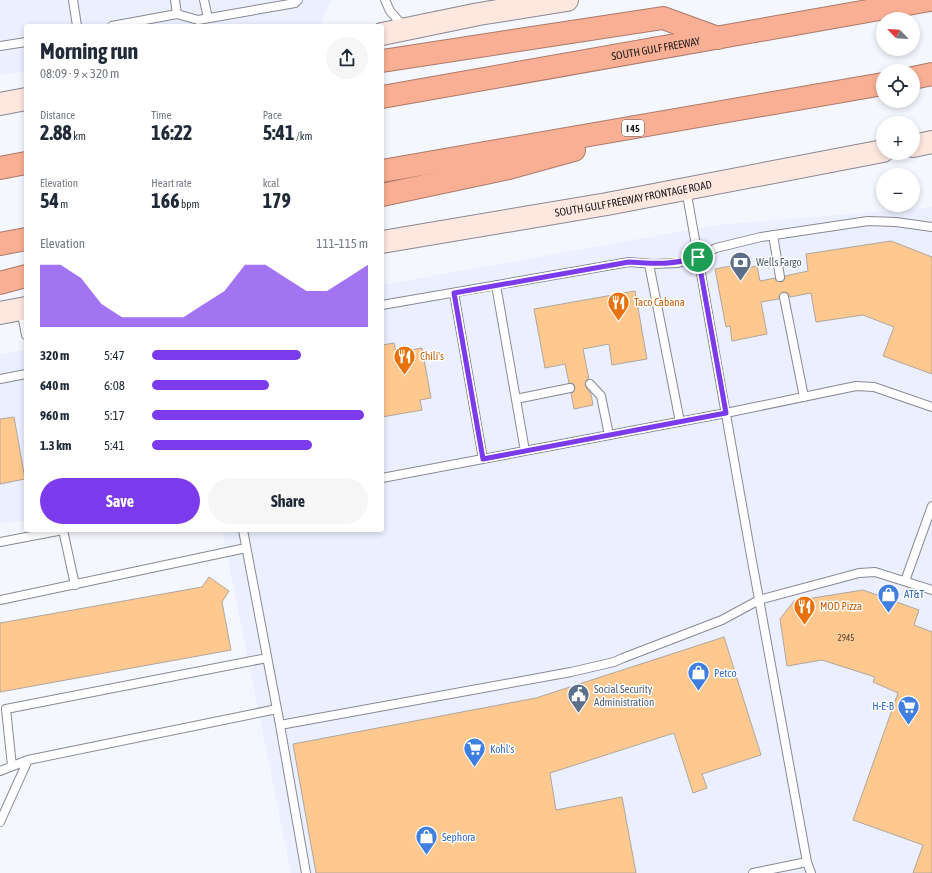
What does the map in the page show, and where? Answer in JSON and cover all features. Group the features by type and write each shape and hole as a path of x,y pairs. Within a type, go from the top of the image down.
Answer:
{"highway":[{"name":"SOUTH GULF FREEWAY","path":"384,97 930,0"},
{"path":"384,61 663,18 720,38"},
{"path":"920,77 932,74"},
{"name":"I 45","path":"384,171 876,85"},
{"path":"384,195 509,168 687,118"},
{"path":"0,168 24,163"},
{"path":"0,244 24,239"},
{"path":"0,283 24,277"}],"main road":[{"path":"384,34 479,14 567,0"},
{"path":"0,104 24,99"},
{"path":"920,145 932,142"},
{"name":"SOUTH GULF FREEWAY FRONTAGE ROAD","path":"384,242 607,204 876,152"}],"lane":[{"path":"73,0 77,24"},
{"path":"175,0 177,14"},
{"path":"204,0 208,18"},
{"path":"123,24 177,14 198,20 296,2 298,0"},
{"path":"385,0 390,11 406,29"},
{"path":"0,46 24,42"},
{"path":"686,189 759,600 811,873"},
{"path":"384,305 629,262 649,264 678,263 698,257 716,248 773,235 868,221 896,222 932,227"},
{"path":"773,235 780,277"},
{"path":"649,264 680,422"},
{"path":"496,285 525,451"},
{"path":"454,293 483,459"},
{"path":"784,298 804,397"},
{"path":"16,310 24,330"},
{"path":"0,380 24,374"},
{"path":"590,384 601,396 610,435"},
{"path":"384,478 680,422 856,386 874,387 932,407"},
{"path":"516,398 570,388"},
{"path":"905,581 932,506"},
{"path":"0,542 52,532"},
{"path":"63,532 75,585"},
{"path":"243,532 306,873"},
{"path":"0,600 246,548"},
{"path":"280,725 571,672 614,662 722,620 759,600 859,573 875,572 932,590"},
{"path":"12,766 6,709 267,658"},
{"path":"0,771 28,760 277,709"},
{"path":"0,822 28,760"},
{"path":"753,873 808,862"}],"shaded area":[{"path":"0,0 331,0 321,24 24,24 24,71 0,75"},
{"path":"932,207 932,873 291,873 222,532 384,532 384,285 717,225 876,212 920,212 920,208"},
{"path":"24,350 24,520 0,524 0,354"}],"building":[{"path":"891,241 932,257 932,374 883,356 894,327 863,315 816,322 811,293 790,297 788,293 783,292 779,295 779,299 761,302 767,334 732,341 730,326 726,327 715,269 741,264 742,269 757,266 760,281 775,278 776,281 781,282 784,281 785,276 808,271 806,254"},
{"path":"635,291 647,359 612,365 609,344 583,349 589,379 586,380 585,385 591,394 593,405 574,409 571,393 574,392 575,387 574,384 569,383 565,364 545,368 534,309"},
{"name":"Chili's","path":"394,343 396,353 422,348 431,398 420,400 422,410 384,417 384,345"},
{"path":"14,417 24,479 0,484 0,419"},
{"path":"209,577 229,591 222,602 231,650 0,692 0,623 202,587"},
{"path":"863,590 919,610 914,625 932,632 932,873 913,873 923,845 853,820 898,693 873,682 875,677 822,660 787,666 780,619 794,601"},
{"path":"724,637 761,755 702,774 707,788 693,793 674,733 550,773 556,810 622,797 636,873 316,873 293,744 536,698"}],"place":[{"name":"Wells Fargo","path":"741,282"},
{"name":"Taco Cabana","path":"618,322"},
{"name":"Chili's","path":"404,376"},
{"name":"AT&T","path":"889,614"},
{"name":"MOD Pizza","path":"804,626"},
{"name":"Petco","path":"699,692"},
{"name":"Social Security Administration","path":"578,714"},
{"name":"H-E-B","path":"909,726"},
{"name":"Kohl's","path":"475,768"},
{"name":"Sephora","path":"427,856"}],"route":[{"path":"698,257 726,413 483,459 454,293 629,262 652,264 678,263 698,257"}]}
